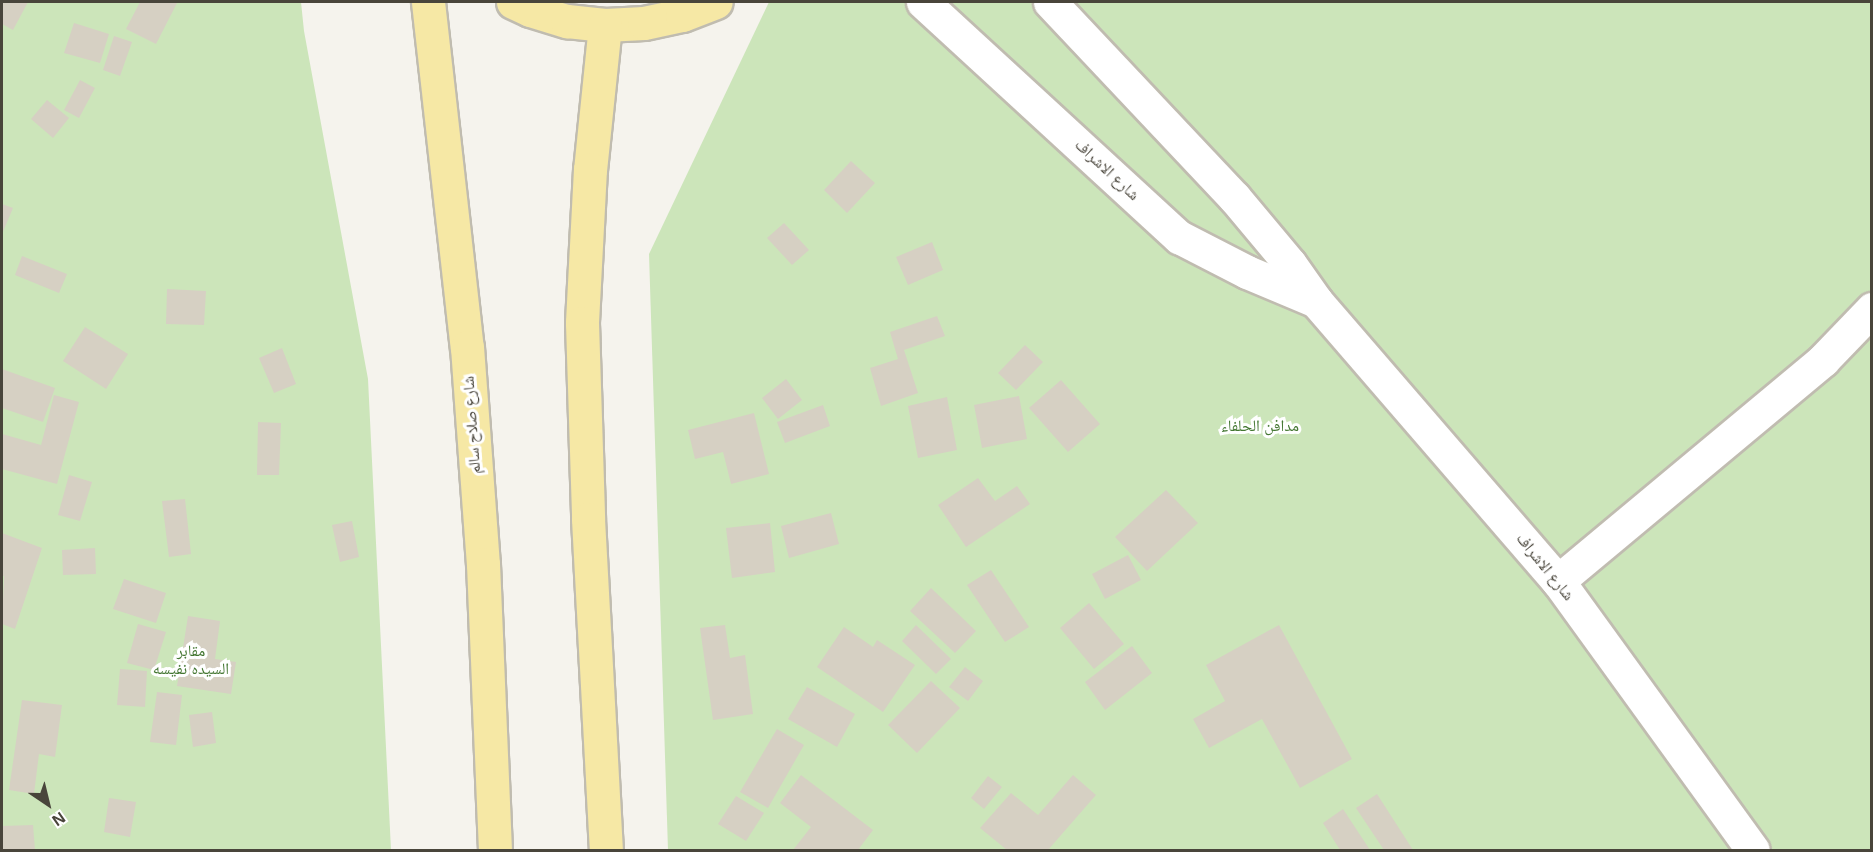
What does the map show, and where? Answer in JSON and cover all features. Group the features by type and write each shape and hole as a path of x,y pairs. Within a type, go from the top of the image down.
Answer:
{"main road":[{"name":"شارع صلاح سالم","path":"428,2 466,347 483,564 495,850"},
{"path":"513,2 530,10 567,21 605,25 663,19 716,2"},
{"path":"605,25 590,169 582,323 588,519 606,850"}],"street":[{"name":"شارع الاشراف","path":"923,2 1179,237 1247,272 1316,301"},
{"name":"شارع الاشراف","path":"1050,2 1234,197 1290,264 1316,301 1558,581 1753,850"},
{"path":"1558,581 1823,360 1872,309"}],"green space":[{"name":"مقابر السيده نفيسه","path":"2,2 301,2 304,31 368,379 391,850 2,850"},
{"name":"مدافن الحلفاء","path":"769,2 1871,2 1871,850 668,850 649,254"}],"building":[{"path":"2,2 28,2 13,30 2,24"},
{"path":"140,2 177,3 156,44 126,29"},
{"path":"74,23 109,34 100,63 64,53"},
{"path":"114,36 132,42 120,76 103,70"},
{"path":"80,80 95,88 79,118 64,110"},
{"path":"47,100 69,118 53,138 31,119"},
{"path":"851,161 875,183 847,213 824,190"},
{"path":"2,204 13,208 2,234"},
{"path":"784,223 809,250 792,265 767,238"},
{"path":"932,242 943,270 908,285 896,257"},
{"path":"22,256 67,274 59,293 15,275"},
{"path":"167,289 206,291 204,325 166,324"},
{"path":"937,316 945,336 904,350 918,393 881,406 870,368 898,359 890,332"},
{"path":"85,327 128,354 106,389 63,361"},
{"path":"1025,345 1043,362 1016,390 998,373"},
{"path":"282,348 296,384 274,393 259,358"},
{"path":"2,369 55,388 43,422 2,408"},
{"path":"786,379 802,400 778,419 762,398"},
{"path":"1061,380 1100,424 1068,452 1029,408"},
{"path":"54,395 79,402 57,484 2,469 2,434 41,445"},
{"path":"1019,396 1027,439 982,448 974,405"},
{"path":"947,397 957,450 918,458 908,406"},
{"path":"823,405 830,426 785,443 777,422"},
{"path":"754,413 769,474 731,484 723,452 695,459 688,430"},
{"path":"258,422 281,423 279,475 257,475"},
{"path":"69,475 92,482 80,521 58,515"},
{"path":"978,478 995,501 1017,486 1030,504 966,547 938,505"},
{"path":"1166,490 1198,523 1147,571 1115,537"},
{"path":"185,499 191,554 169,557 162,501"},
{"path":"831,513 839,544 789,558 781,526"},
{"path":"352,521 359,557 340,562 332,525"},
{"path":"770,523 775,572 732,578 726,528"},
{"path":"2,533 42,548 15,629 2,624 4,576 2,576"},
{"path":"95,548 96,574 63,575 62,550"},
{"path":"1128,555 1141,580 1105,599 1092,574"},
{"path":"991,570 1029,627 1005,642 967,585"},
{"path":"124,579 166,593 156,623 113,609"},
{"path":"931,588 976,631 955,653 910,611"},
{"path":"1089,603 1124,644 1094,669 1060,628"},
{"path":"188,616 220,621 215,659 236,662 231,694 177,686"},
{"path":"138,624 166,632 154,670 127,663"},
{"path":"725,625 730,658 745,655 753,714 713,720 700,628"},
{"path":"916,625 951,659 936,674 902,641"},
{"path":"1279,625 1352,759 1300,788 1262,719 1209,748 1193,719 1225,701 1206,665"},
{"path":"844,627 873,647 877,640 915,665 883,712 817,667"},
{"path":"1132,646 1152,673 1105,710 1085,682"},
{"path":"965,667 983,681 968,701 949,687"},
{"path":"120,669 147,671 145,707 117,705"},
{"path":"931,681 960,708 917,753 888,725"},
{"path":"807,687 855,714 837,747 788,719"},
{"path":"157,692 182,695 176,745 150,742"},
{"path":"22,700 62,705 55,757 39,754 34,794 9,790"},
{"path":"212,712 216,743 193,747 189,715"},
{"path":"777,729 804,745 768,808 740,792"},
{"path":"801,775 873,830 858,850 793,850 811,827 780,803"},
{"path":"1073,775 1096,795 1048,850 1007,850 980,828 1011,793 1038,815"},
{"path":"988,776 1002,787 984,809 971,798"},
{"path":"1377,794 1413,850 1384,850 1356,808"},
{"path":"736,796 764,813 746,841 718,824"},
{"path":"109,798 136,802 130,837 104,832"},
{"path":"1343,809 1370,850 1340,850 1323,823"},
{"path":"33,825 35,850 3,850 2,826"}]}
